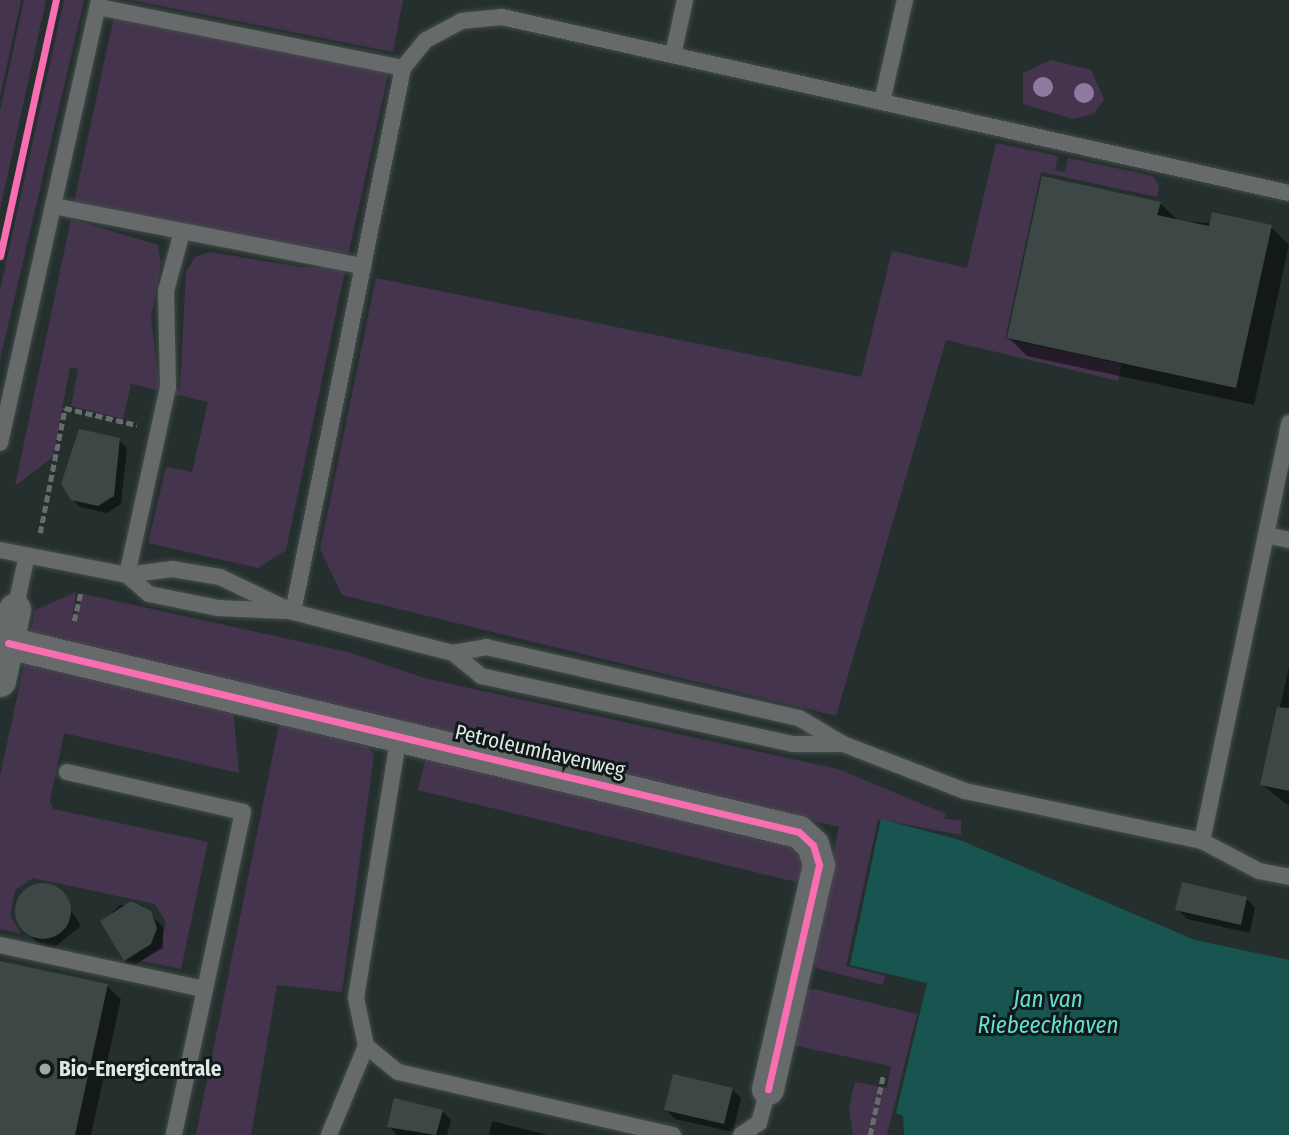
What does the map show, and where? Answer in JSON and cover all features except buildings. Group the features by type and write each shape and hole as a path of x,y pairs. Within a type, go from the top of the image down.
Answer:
{"street":[{"path":"0,681 15,610"},
{"name":"Petroleumhavenweg","path":"8,643 399,735 807,838 819,865 768,1090"}],"lane":[{"path":"502,17 505,0"},
{"path":"673,55 685,0"},
{"path":"883,102 905,0"},
{"path":"0,443 98,3 403,68"},
{"path":"293,612 403,68 441,30 502,17 1289,193"},
{"path":"53,206 363,266"},
{"path":"127,575 168,387 166,291 182,232"},
{"path":"1202,841 1289,423"},
{"path":"1266,535 1289,540"},
{"path":"0,550 127,575 172,569 220,577 293,612 453,653 486,647 799,718 843,744 965,791 1202,841 1259,871 1289,877"},
{"path":"15,610 31,556"},
{"path":"127,575 149,594 218,608 293,612"},
{"path":"453,653 481,676 792,744 843,744"},
{"path":"329,1135 366,1046 356,998 399,735"},
{"path":"67,772 243,812 173,1135"},
{"path":"0,945 203,989"},
{"path":"366,1046 398,1072 673,1135"},
{"name":"Petroleumhavenweg","path":"741,1135 759,1123 768,1090"}],"path":[{"path":"31,556 65,408 159,430"},
{"path":"74,621 87,567"},
{"path":"870,1135 883,1076"}],"shaded area":[{"path":"0,0 21,0 0,96"},
{"path":"24,0 46,0 0,210 0,111"},
{"path":"64,0 84,0 0,360 0,290"},
{"path":"132,0 403,0 393,52"},
{"path":"114,17 389,71 348,255 74,202"},
{"path":"1051,60 1091,70 1104,99 1094,114 1073,119 1023,104 1023,73"},
{"path":"996,143 1058,156 1055,170 1065,172 1068,158 1153,176 1159,186 1157,197 1041,172 1005,339 1122,364 1118,381 946,340 836,716 342,595 320,549 376,278 861,377 892,251 967,268"},
{"path":"71,219 158,245 161,264 151,317 159,385 180,390 186,272 195,257 210,252 301,267 346,266 286,550 258,568 148,543 166,467 192,472 208,402 131,384 123,419 71,406 78,369 70,367 53,457 15,486"},
{"path":"76,592 71,626 83,594 348,652 424,678 838,769 946,814 944,819 961,820 961,835 878,819 846,966 885,976 883,985 819,969 810,962 839,827 30,635 35,610"},
{"path":"25,660 233,709 239,773 64,733 50,801 53,809 208,842 181,969 141,961 161,947 166,922 155,904 33,878 15,890 10,915 21,934 0,929 0,776"},
{"path":"280,720 364,741 374,755 342,992 277,985 251,1135 196,1135"},
{"path":"426,757 787,841 804,858 800,883 418,790"},
{"path":"814,989 917,1014 887,1135 853,1135 849,1108 855,1082 887,1088 891,1066 792,1045 804,990"}],"water":[{"name":"Jan van Riebeeckhaven","path":"881,819 960,840 1195,940 1289,960 1289,1135 904,1135 903,1116 896,1113 927,983 850,965"}],"cycle path":[{"path":"0,256 56,0"},
{"path":"8,643 799,832 813,845 819,865 768,1089"}],"place":[{"name":"Bio-Energicentrale","path":"45,1069"}]}
